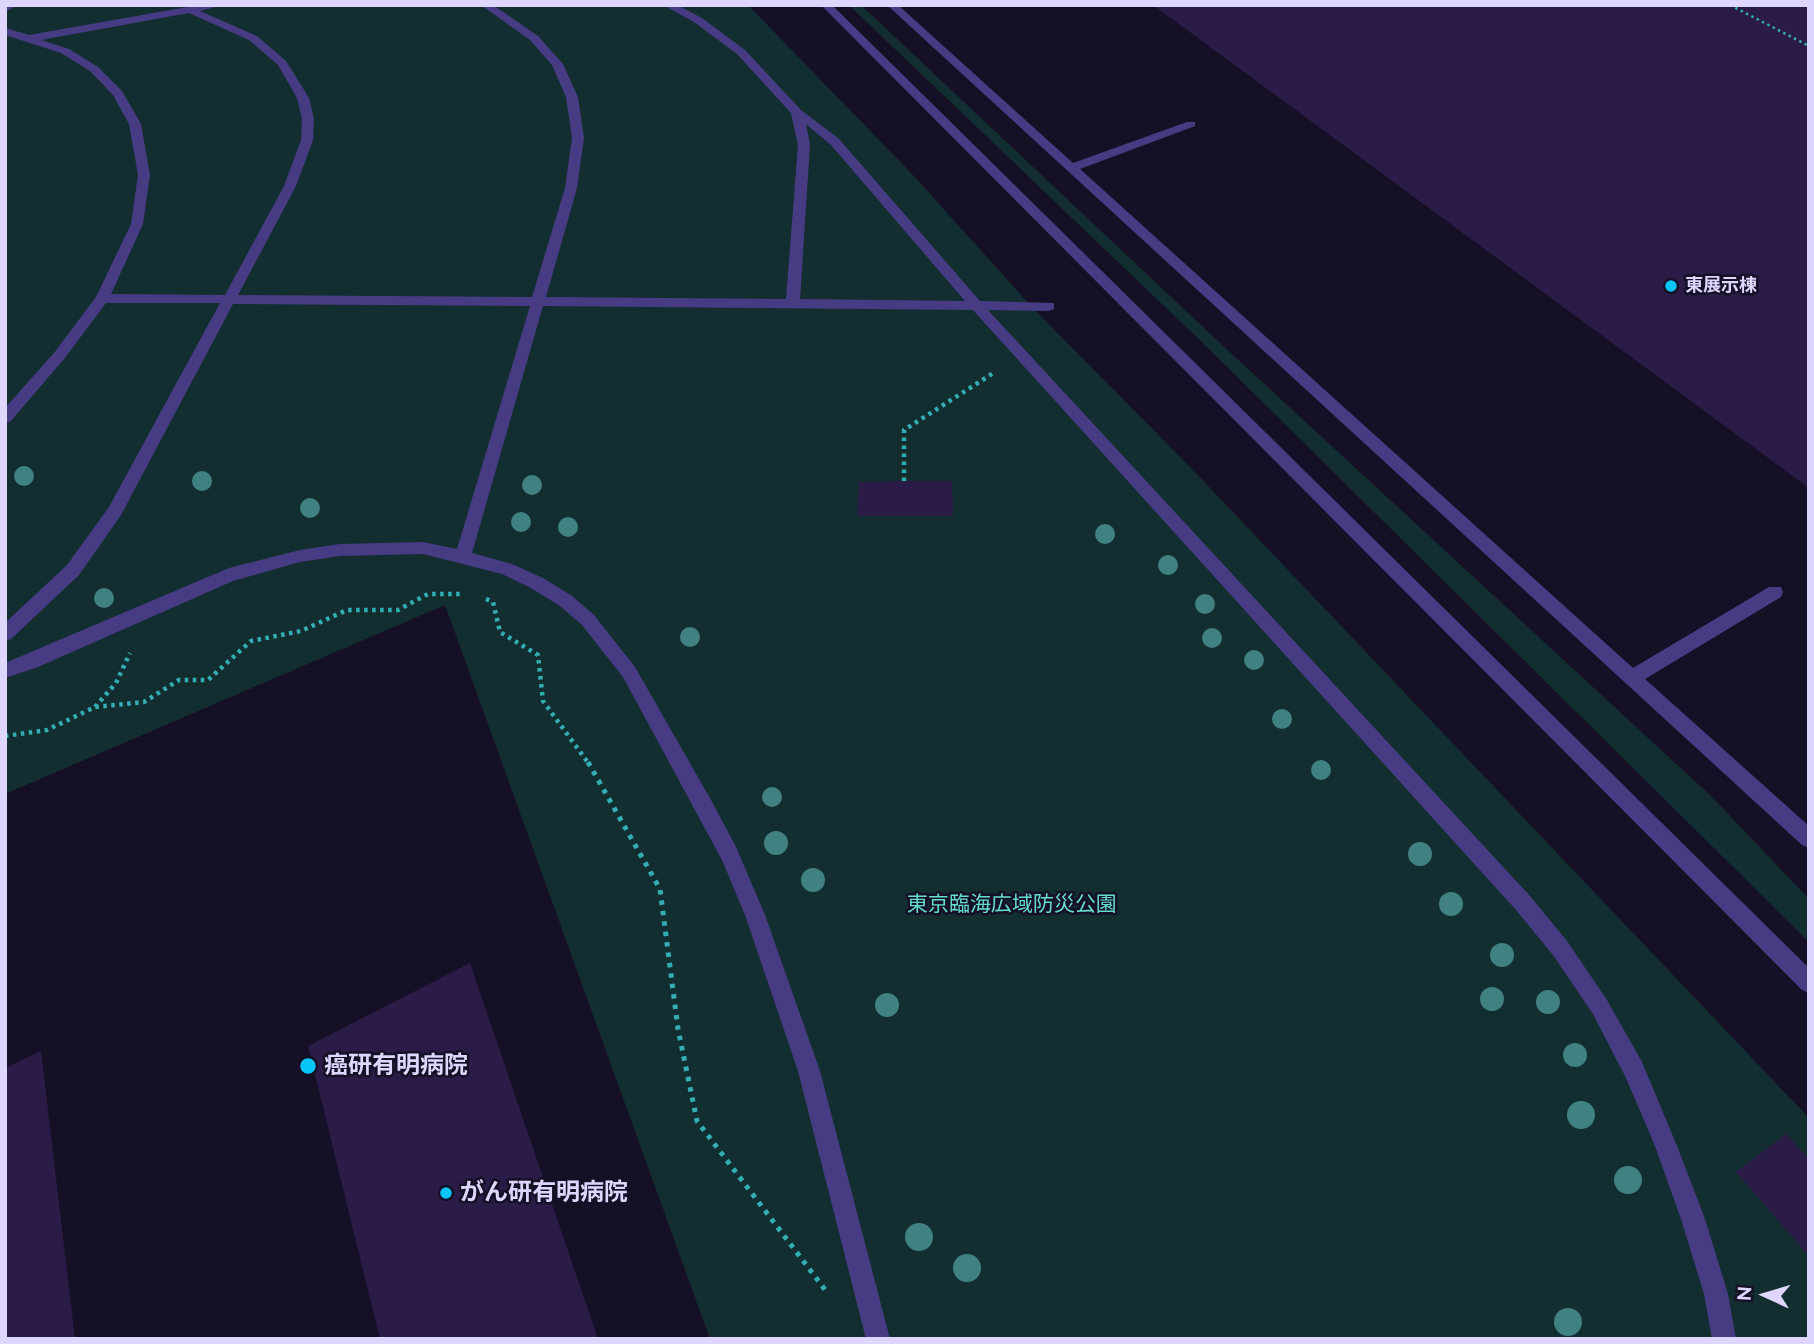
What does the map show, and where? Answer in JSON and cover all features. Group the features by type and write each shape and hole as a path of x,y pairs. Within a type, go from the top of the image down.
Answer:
{"street":[{"path":"5,9 13,5"},
{"path":"29,38 193,12 218,5"},
{"path":"463,557 577,162 577,117 572,97 557,64 534,38 486,5"},
{"path":"668,5 698,20 741,52 797,112 835,142 976,305 1523,903 1560,948 1600,1007 1634,1070 1666,1146 1693,1219 1716,1294 1724,1339"},
{"path":"826,5 1809,983"},
{"path":"892,5 1809,839"},
{"path":"5,634 46,597 97,539 229,299 300,163 307,140 308,119 303,98 295,80 282,63 253,38 193,12"},
{"path":"5,31 65,51 94,69 118,93 135,124 144,175 137,224 102,298 59,356 5,418"},
{"path":"793,303 804,145 797,112"},
{"path":"1073,167 1191,124"},
{"path":"102,298 1049,306"},
{"path":"5,671 32,662 229,575 300,556 386,547 423,548 512,572 537,583 566,601 606,641 629,672 729,855 755,915 809,1071 878,1339"},
{"path":"1632,678 1775,592"}],"path":[{"path":"1730,5 1809,46"},
{"path":"904,481 904,430 1022,355"},
{"path":"512,572 480,596 493,603 500,632 538,655 543,701 587,760 660,889 678,1029 697,1121 827,1293 869,1306"},
{"path":"5,736 47,730 94,707 144,702 179,680 208,680 251,641 301,631 347,610 398,610 428,594 467,594"},
{"path":"94,707 116,683 131,656 122,622"}],"green space":[{"name":"東京臨海広域防災公園","path":"5,5 748,5 912,174 1031,306 1191,468 1809,1118 1809,1339 710,1339 445,605 5,794"},
{"path":"849,5 861,5 1220,343 1711,796 1809,899 1809,942 1208,348"}],"building":[{"name":"東展示棟","path":"1153,5 1809,5 1809,488 1338,141"},
{"path":"952,481 953,516 857,516 859,482"},
{"name":"がん研有明病院","path":"470,963 598,1339 380,1339 308,1046"},
{"path":"41,1051 75,1339 5,1339 5,1068"},
{"path":"1786,1134 1809,1159 1809,1256 1736,1172"}],"place":[{"name":"東展示棟","path":"1671,286"},
{"name":"癌研有明病院","path":"308,1066"},
{"name":"がん研有明病院","path":"446,1193"}]}
